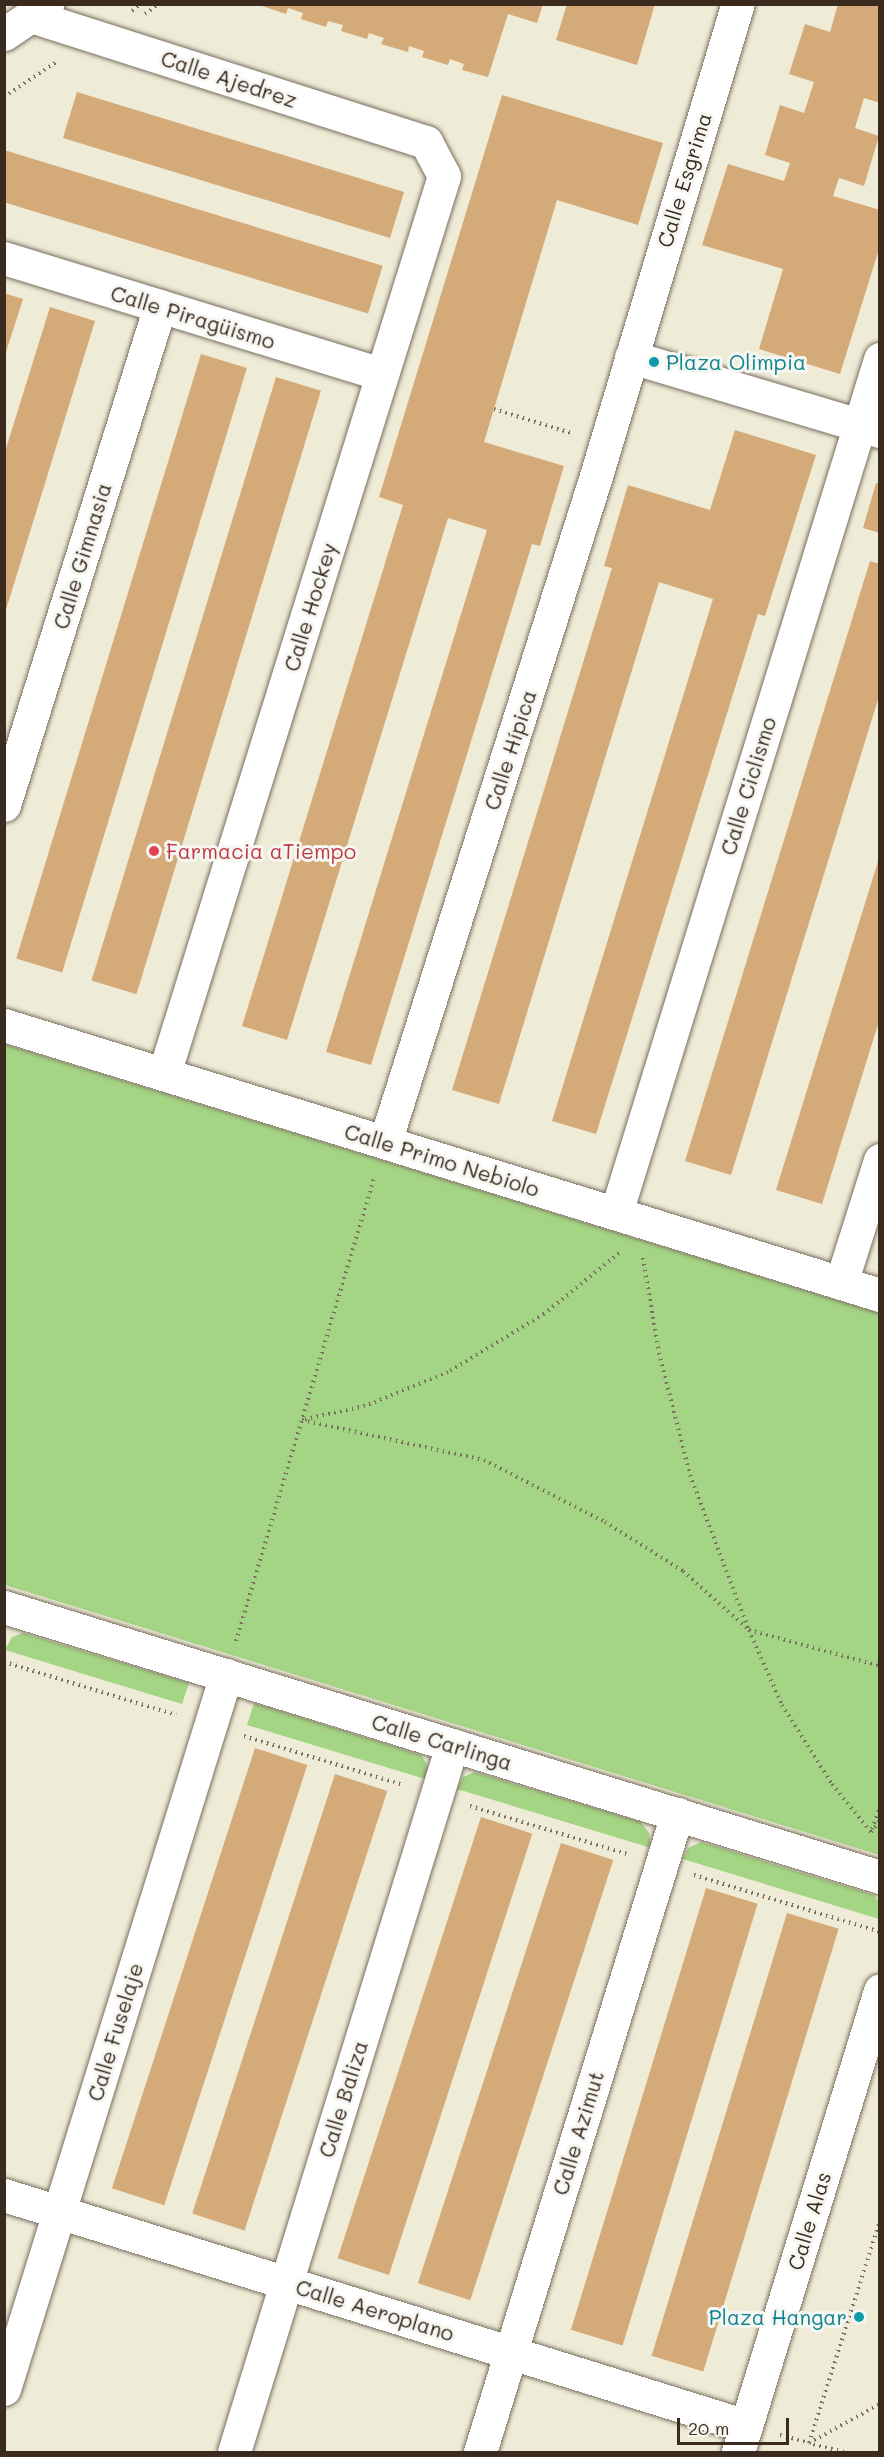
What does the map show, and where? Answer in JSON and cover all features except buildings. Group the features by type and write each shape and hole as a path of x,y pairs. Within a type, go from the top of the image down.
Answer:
{"street":[{"name":"Calle Esgrima","path":"631,357 738,4"},
{"name":"Calle Ajedrez","path":"28,18 426,142"},
{"name":"Calle Hockey","path":"164,1074 444,176 426,142"},
{"name":"Calle Piragüismo","path":"4,258 382,374"},
{"name":"Calle Gimnasia","path":"4,805 160,306"},
{"path":"631,357 869,428"},
{"name":"Calle Hípica","path":"385,1142 606,444 631,357"},
{"name":"Calle Ciclismo","path":"628,1217 869,428 879,359"},
{"name":"Calle Primo Nebiolo","path":"4,1024 879,1295"},
{"path":"841,1283 879,1160"},
{"name":"Calle Carlinga","path":"4,1607 879,1877"},
{"name":"Calle Fuselaje","path":"4,2389 226,1675"},
{"name":"Calle Baliza","path":"234,2452 452,1745"},
{"name":"Calle Azimut","path":"480,2452 677,1814"},
{"name":"Calle Alas","path":"742,2439 879,1990"},
{"name":"Calle Aeroplano","path":"4,2195 511,2353 742,2439"}],"path":[{"path":"4,97 62,58"},
{"path":"494,409 606,444"},
{"path":"226,1675 385,1142"},
{"path":"302,1420 365,1406 448,1372 544,1314 626,1246 628,1217"},
{"path":"628,1217 658,1353 690,1474 749,1630 782,1705 832,1784 871,1832 879,1821"},
{"path":"302,1420 484,1460 605,1522 683,1571 749,1630 879,1666"},
{"path":"809,2443 879,2220"},
{"path":"809,2443 879,2404"},
{"path":"742,2439 809,2443 844,2452"}],"green space":[{"path":"4,1044 879,1313 879,1855 5,1585"},
{"path":"23,1633 189,1683 182,1704 5,1650 12,1637"},
{"path":"254,1703 421,1755 428,1766 425,1779 247,1725"},
{"path":"475,1772 641,1822 649,1833 651,1848 457,1789 463,1777"},
{"path":"701,1842 874,1895 879,1902 879,1919 683,1859 688,1848"}],"place":[{"name":"Plaza Olimpia","path":"654,362"},
{"name":"Farmacia aTiempo","path":"154,851"},
{"name":"Plaza Hangar","path":"859,2317"}]}
